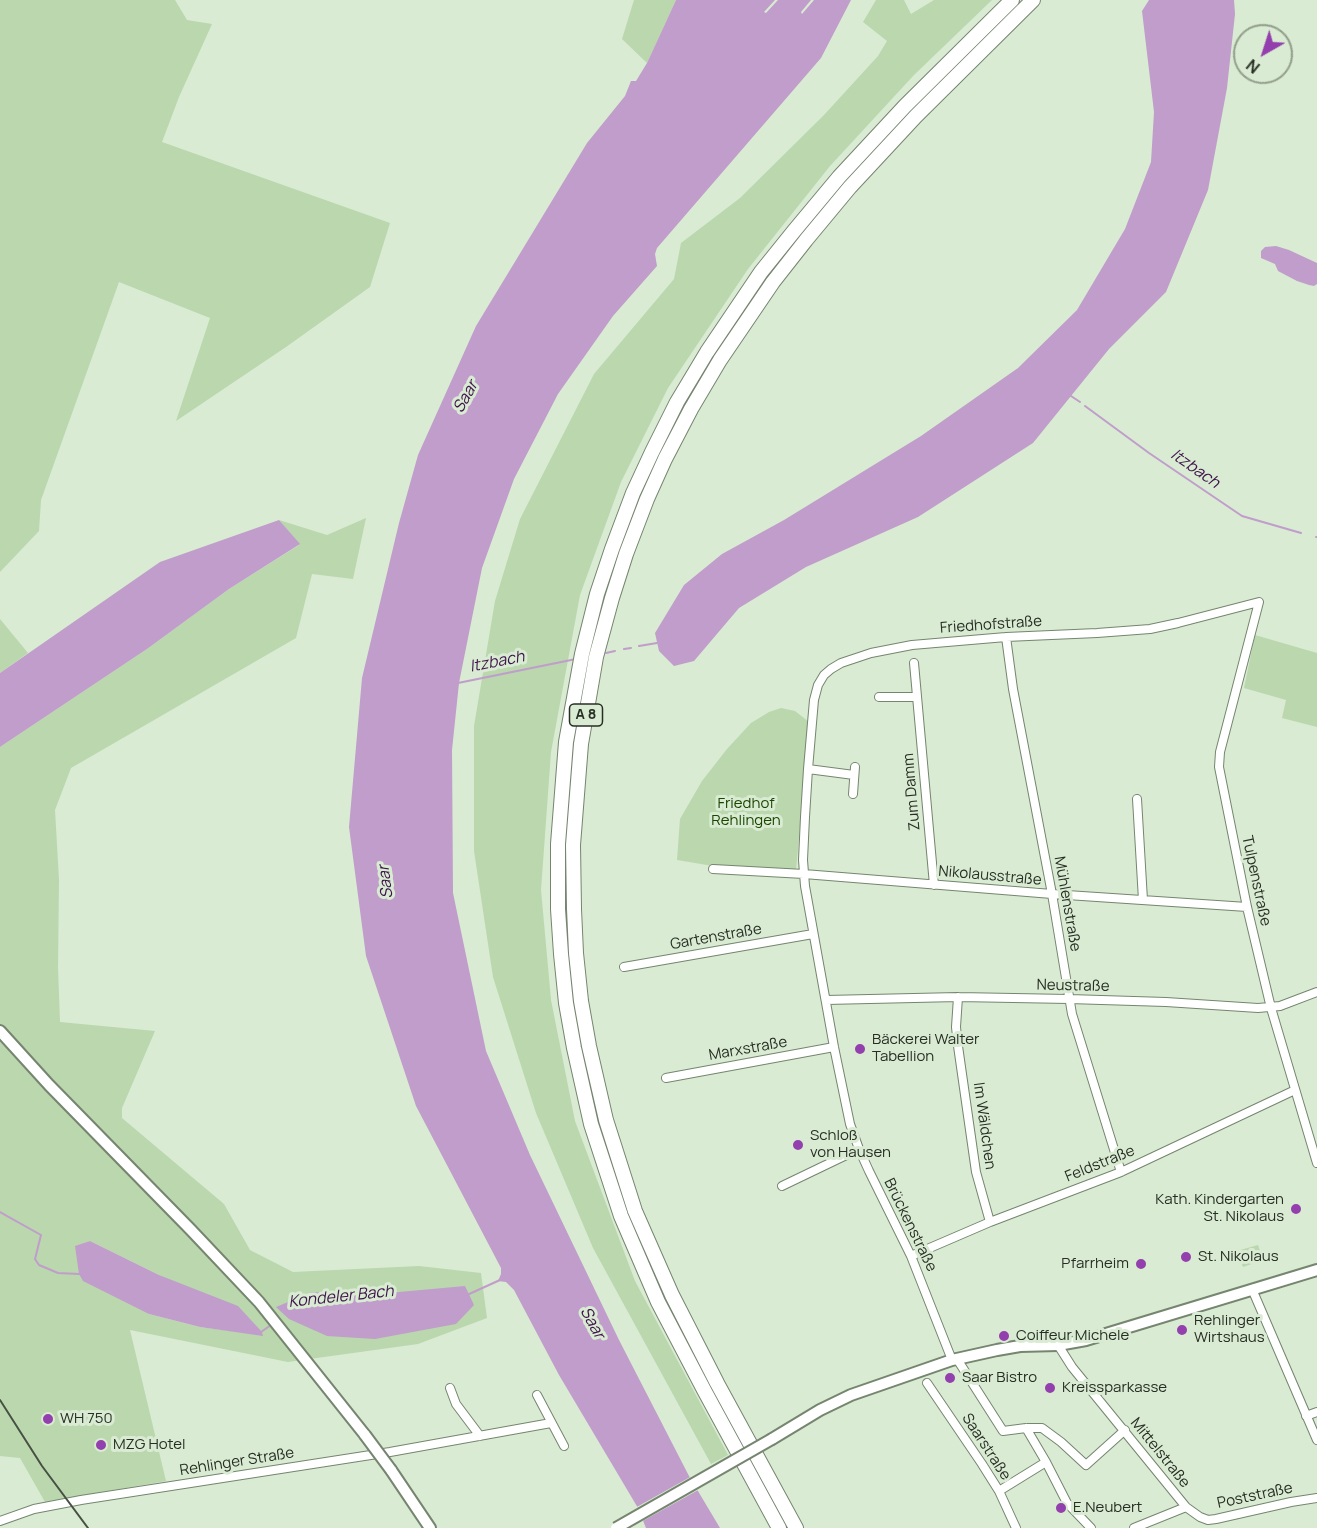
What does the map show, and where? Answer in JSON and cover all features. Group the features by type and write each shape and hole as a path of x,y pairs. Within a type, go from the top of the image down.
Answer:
{"highway":[{"name":"A 8","path":"779,1528 658,1302 621,1216 591,1124 566,1003 558,909 558,844 566,742 582,654 597,594 633,494 677,402 707,352 761,272 794,231 839,177 905,106 1011,0"},
{"name":"A 8","path":"796,1528 672,1295 635,1211 606,1120 589,1046 576,953 573,844 581,744 596,657 626,554 665,459 720,360 773,282 850,187 916,116 1033,0"}],"main road":[{"path":"0,1031 49,1085 259,1302 365,1435 430,1528"},
{"path":"616,1528 843,1398 955,1360 1008,1348 1058,1345 1086,1340 1317,1270"}],"street":[{"name":"Friedhofstraße","path":"859,1149 850,1124 834,1047 804,874 808,769 814,700 818,685 824,675 841,663 871,653 912,645 1150,629 1259,602"},
{"name":"Tulpenstraße","path":"1259,602 1220,752 1219,767 1247,907 1271,1008 1317,1163"},
{"name":"Mühlenstraße","path":"1006,637 1013,689 1070,999 1077,1031 1121,1172"},
{"name":"Zum Damm","path":"914,663 934,885"},
{"path":"879,697 917,697"},
{"path":"808,769 854,771 853,794"},
{"path":"1137,799 1143,900"},
{"name":"Nikolausstraße","path":"713,869 1247,907"},
{"name":"Gartenstraße","path":"624,967 813,934"},
{"name":"Neustraße","path":"826,1000 958,997 1070,999 1271,1008 1317,992"},
{"name":"Im Wäldchen","path":"958,997 956,1027 958,1046 976,1172 990,1222"},
{"name":"Marxstraße","path":"666,1078 834,1047"},
{"name":"Feldstraße","path":"911,1256 990,1222 1121,1172 1295,1090"},
{"path":"782,1186 859,1149"},
{"name":"Brückenstraße","path":"859,1149 911,1256 955,1360 1003,1431 1026,1428"},
{"path":"1252,1289 1317,1440"},
{"name":"Mittelstraße","path":"1058,1345 1072,1367 1186,1507 1205,1522"},
{"name":"Saarstraße","path":"927,1383 999,1491 1016,1528"},
{"path":"450,1388 456,1404 480,1436"},
{"path":"537,1395 564,1446"},
{"path":"1306,1416 1317,1412"},
{"name":"Rehlinger Straße","path":"0,1521 34,1509 81,1500 370,1456 551,1423"},
{"path":"1092,1528 1066,1503 1026,1428 1035,1427 1046,1431 1086,1465 1125,1430"},
{"path":"999,1491 1046,1462"},
{"name":"Poststraße","path":"1205,1522 1317,1498"},
{"path":"1134,1528 1186,1507"}],"green space":[{"path":"0,0 175,0 187,20 212,24 179,97 162,142 390,223 370,287 176,421 210,318 119,282 41,500 39,531 0,572"},
{"path":"634,0 676,0 647,63 622,39"},
{"path":"876,0 904,0 911,14 934,0 992,0 914,75 830,166 748,269 668,388 621,482 580,595 551,752 541,890 551,1000 575,1121 635,1281 728,1455 711,1464 593,1248 536,1113 493,977 474,851 474,726 495,601 520,519 594,374 674,279 681,243 740,198 824,115 878,56 887,41 863,22"},
{"path":"366,518 353,579 312,574 296,638 71,768 55,810 59,880 60,1022 155,1031 122,1108 122,1118 224,1204 250,1250 293,1272 419,1266 481,1273 487,1318 418,1344 288,1362 130,1330 166,1481 45,1502 20,1458 0,1456 0,747 147,649 229,589 299,545 279,520 327,535","holes":["90,1241 159,1275 263,1335 200,1327 149,1314 75,1247","312,1292 377,1294 277,1307"]},
{"path":"0,619 28,653 0,673"},
{"path":"1255,635 1317,653 1317,727 1282,718 1286,700 1244,688"},
{"name":"Friedhof Rehlingen","path":"781,708 795,711 809,722 796,871 713,866 677,860 680,819 702,781 751,723"},
{"path":"1258,1245 1263,1260 1243,1267 1237,1251"}],"water":[{"name":"Saar","path":"676,0 775,0 764,12 766,13 778,0 811,0 801,12 802,14 814,0 851,0 821,58 657,248 655,254 657,266 613,316 558,394 514,479 482,568 459,683 452,750 453,893 486,1051 530,1155 619,1340 689,1476 720,1528 646,1528 638,1508 559,1375 514,1290 506,1282 498,1281 501,1268 416,1106 366,956 349,827 362,678 399,523 418,455 476,326 587,143 625,96 631,81 636,81 647,63"},
{"path":"1149,0 1234,0 1235,14 1227,88 1208,190 1166,292 1109,349 1033,443 918,517 806,567 739,608 694,661 674,666 659,651 655,633 684,585 722,554 784,520 921,436 1018,368 1077,310 1125,229 1151,162 1154,112 1142,11"},
{"path":"1276,246 1317,263 1317,284 1314,286 1297,281 1278,271 1275,264 1261,258 1261,251 1265,247"},
{"path":"279,520 300,544 229,589 147,649 0,747 0,673 160,562"},
{"path":"90,1241 159,1275 238,1306 263,1336 200,1327 149,1314 83,1281 79,1274 75,1246"},
{"path":"465,1286 474,1305 456,1324 375,1339 327,1336 289,1319 276,1307 312,1292 377,1294"}],"pier":[{"path":"692,1476 700,1489 641,1522 635,1508"}],"waterway":[{"name":"Itzbach","path":"1071,396 1080,402"},
{"name":"Itzbach","path":"1085,406 1242,516 1301,533"},
{"name":"Itzbach","path":"639,646 657,643"},
{"name":"Itzbach","path":"624,649 631,648"},
{"name":"Itzbach","path":"606,653 615,651"},
{"name":"Itzbach","path":"458,683 576,659"},
{"name":"Kondeler Bach","path":"0,1212 41,1235 35,1259 39,1265 58,1273 82,1273"},
{"name":"Kondeler Bach","path":"467,1295 500,1280"},
{"name":"Kondeler Bach","path":"261,1332 271,1325"}],"railway":[{"path":"0,1400 42,1466 88,1528"}],"place":[{"name":"Bäckerei Walter Tabellion","path":"860,1049"},
{"name":"Schloß von Hausen","path":"798,1145"},
{"name":"Kath. Kindergarten St. Nikolaus","path":"1296,1209"},
{"name":"St. Nikolaus","path":"1186,1257"},
{"name":"Pfarrheim","path":"1141,1264"},
{"name":"Rehlinger Wirtshaus","path":"1182,1330"},
{"name":"Coiffeur Michele","path":"1004,1336"},
{"name":"Saar Bistro","path":"950,1378"},
{"name":"Kreissparkasse","path":"1050,1388"},
{"name":"WH 750","path":"48,1419"},
{"name":"MZG Hotel","path":"101,1445"},
{"name":"E.Neubert","path":"1061,1508"}]}
